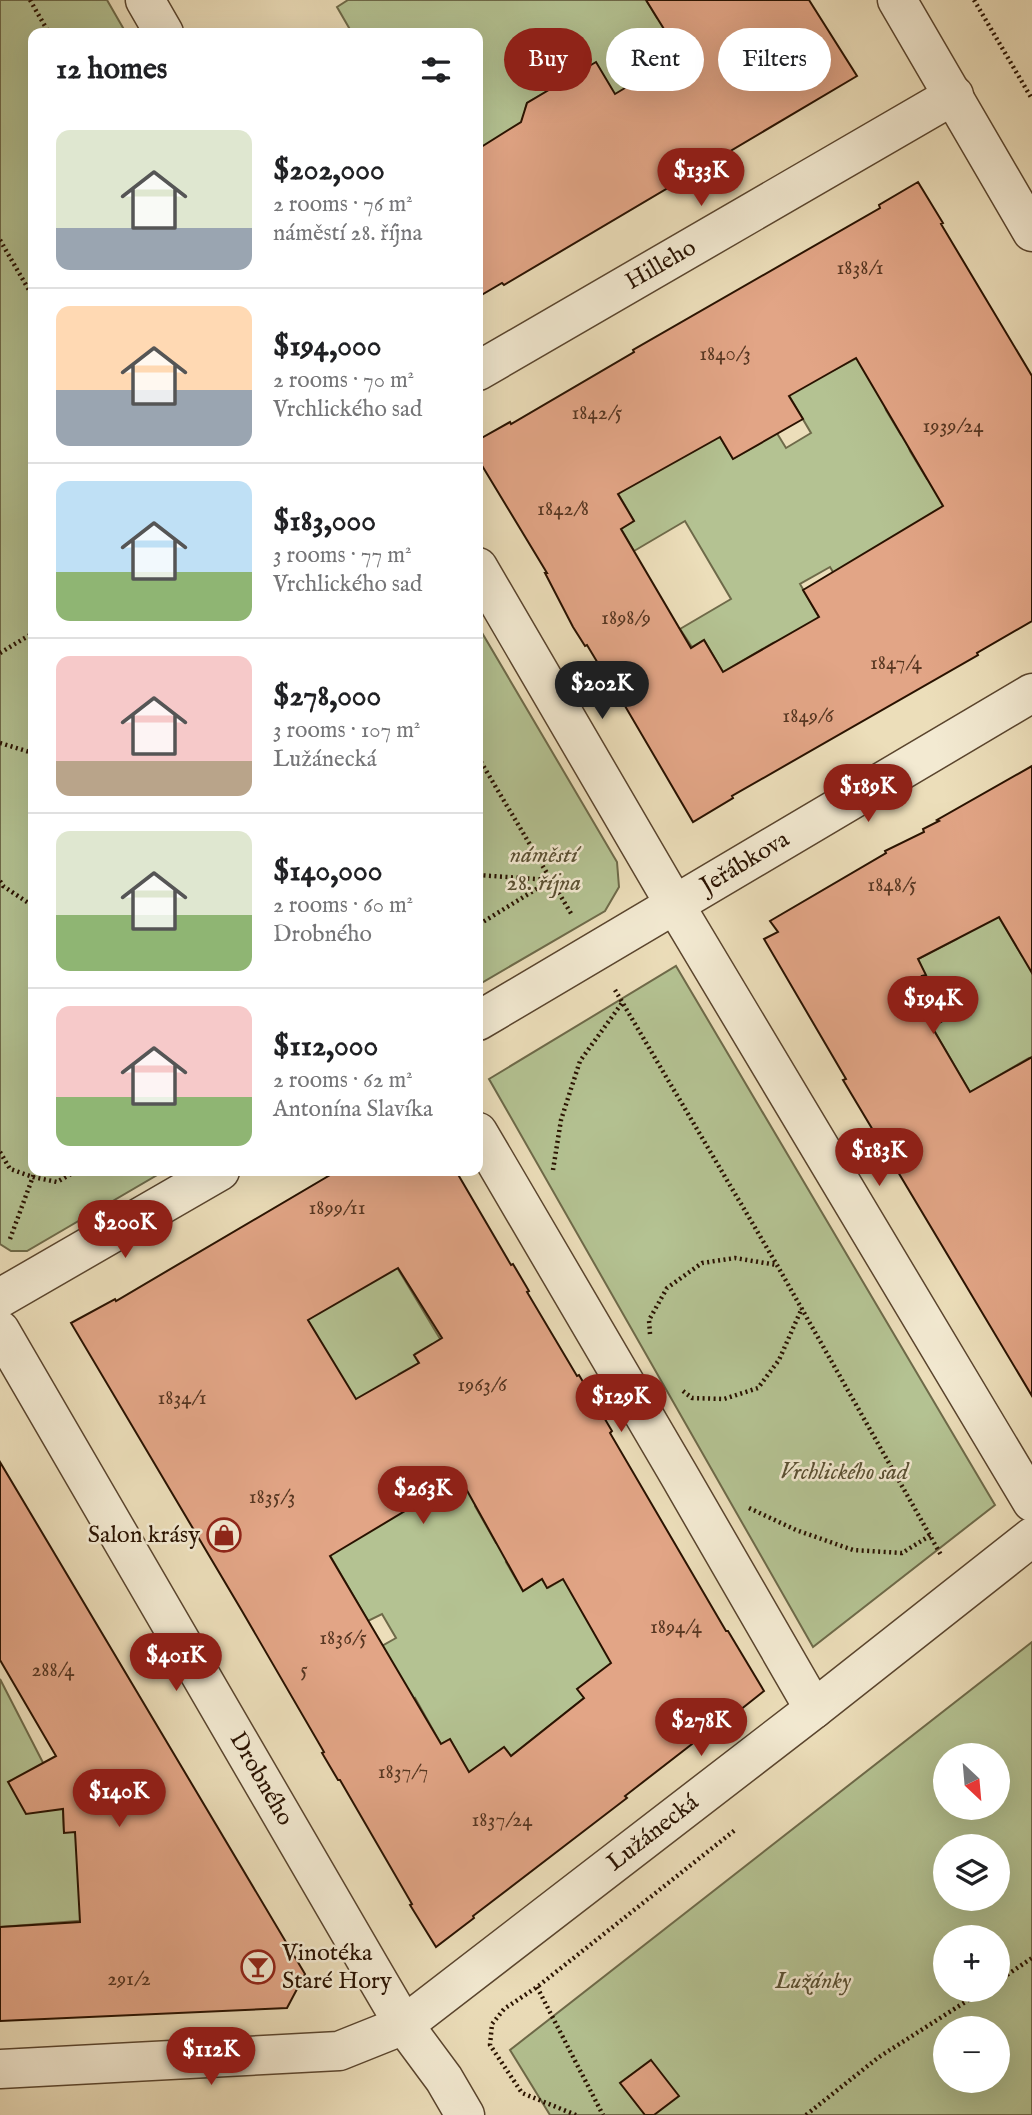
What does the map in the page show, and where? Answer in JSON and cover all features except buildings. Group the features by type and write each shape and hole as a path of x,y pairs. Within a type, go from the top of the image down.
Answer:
{"street":[{"path":"145,0 161,28"},
{"path":"897,0 1032,232"},
{"name":"Hilleho","path":"483,369 954,95"},
{"path":"483,576 675,905 1032,1502"},
{"name":"Jeřábkova","path":"675,905 1032,693"},
{"path":"483,1018 675,905"},
{"path":"483,1141 814,1709"},
{"path":"0,1298 211,1176"},
{"name":"Drobného","path":"0,1330 404,2025 444,2079 465,2115"},
{"name":"Lužánecká","path":"0,2069 339,2051 404,2025 1032,1537"}],"path":[{"path":"30,0 46,28"},
{"path":"974,0 1032,99"},
{"path":"0,240 28,288"},
{"path":"0,653 28,636"},
{"path":"0,743 28,751"},
{"path":"483,765 778,1265 942,1559 964,1590"},
{"path":"483,875 551,880"},
{"path":"483,922 551,880"},
{"path":"0,881 3,886 28,903"},
{"path":"553,1171 561,1120 580,1061 622,1003"},
{"path":"0,1152 10,1170 28,1175"},
{"path":"30,1176 58,1182 68,1176"},
{"path":"9,1242 33,1177"},
{"path":"651,1339 649,1320 667,1288 702,1263 735,1258 778,1265"},
{"path":"681,1389 692,1398 724,1399 758,1388 779,1360 802,1308"},
{"path":"748,1507 796,1530 853,1550 902,1553 931,1535"},
{"path":"1010,1973 1032,1958"},
{"path":"576,2115 522,2093 489,2045 492,2024 504,2009 537,1987 603,2115"},
{"path":"806,2115 879,2057 965,2002"}],"green space":[{"path":"0,0 107,0 123,28 28,28 28,1176 155,1176 27,1251 11,1251 0,1244"},
{"path":"348,0 646,0 657,18 684,2 699,28 606,28 606,91 628,91 617,98 546,92 527,103 525,110 543,141 483,147 483,28 349,28 337,7"},
{"path":"870,351 886,410 901,435 904,434 910,451 927,479 977,484 836,577 830,567 800,584 824,626 773,643 723,672 704,640 692,647 680,629 731,599 685,521 634,551 621,529 634,521 613,485 711,422 733,459 759,444 775,430 786,448 811,433 781,382 834,370"},
{"name":"náměstí 28. října","path":"483,634 617,862 619,887 605,911 483,982"},
{"path":"994,909 1022,956 1032,950 1032,1062 1029,1058 970,1092 932,1027 944,1020 932,996 905,986 925,975 918,959 957,939"},
{"name":"Vrchlického sad","path":"676,966 995,1505 813,1647 489,1079"},
{"path":"395,1264 445,1347 432,1344 415,1354 419,1363 399,1374 486,1435 475,1506 496,1543 502,1543 510,1559 506,1562 523,1591 542,1579 548,1588 565,1578 622,1661 584,1698 511,1756 504,1747 463,1782 461,1758 450,1739 441,1744 415,1698 412,1700 382,1646 396,1638 382,1614 368,1621 219,1364"},
{"name":"Lužánky","path":"1032,1642 1032,2115 550,2115 510,2050"},
{"path":"0,1679 55,1786 63,1809 64,1832 75,1832 129,1917 0,1927"}],"place":[{"name":"Salon krásy","path":"224,1535"},
{"name":"Vinotéka Staré Hory","path":"258,1967"}]}
